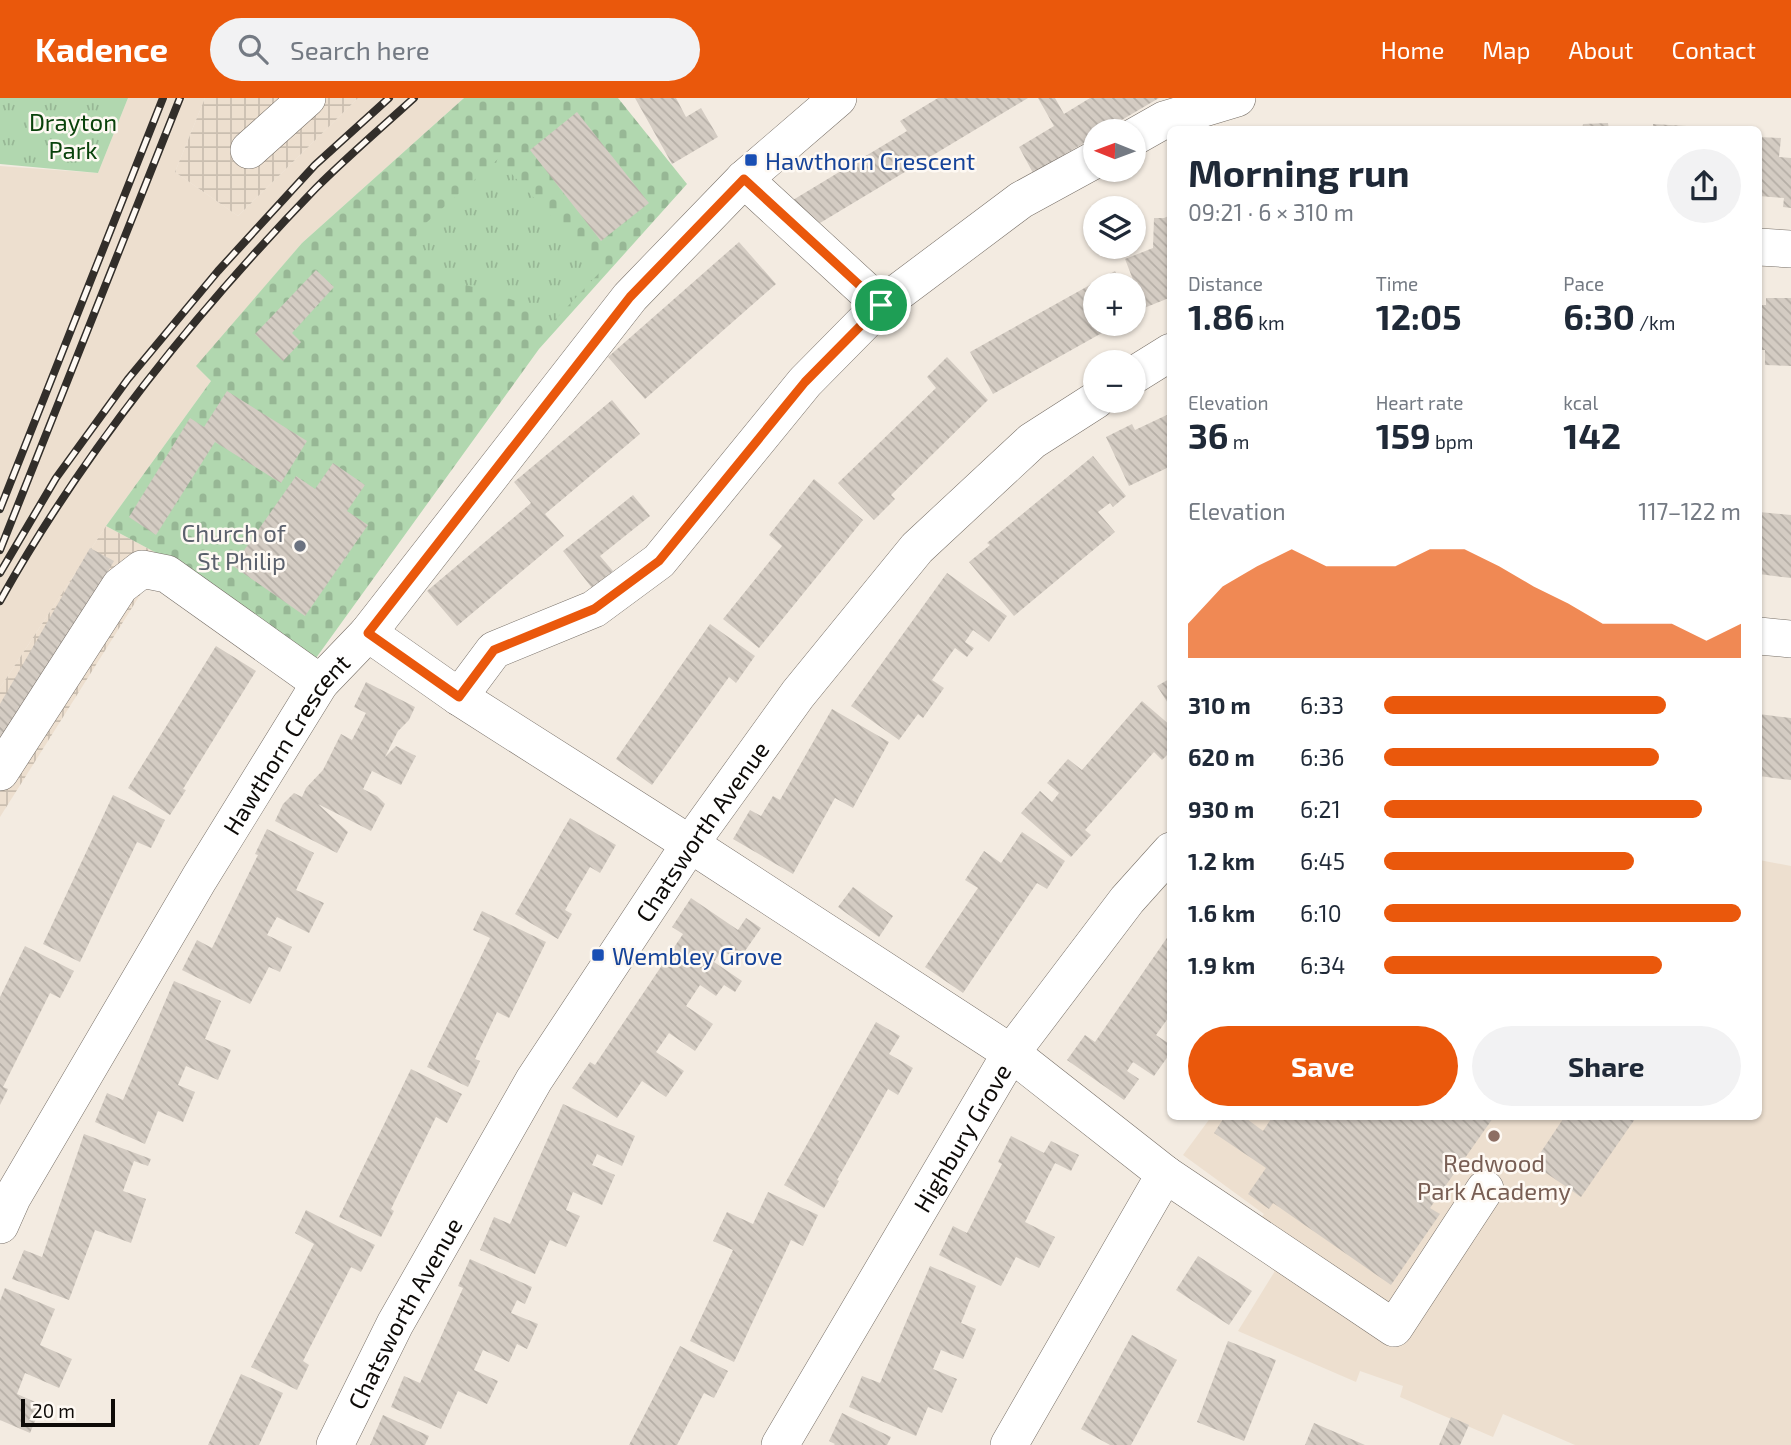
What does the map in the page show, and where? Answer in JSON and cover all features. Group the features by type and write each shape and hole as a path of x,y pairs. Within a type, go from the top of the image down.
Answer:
{"street":[{"path":"249,150 307,98"},
{"name":"Hawthorn Crescent","path":"0,1225 12,1198 199,879 320,683 368,633 630,297 744,179 838,98"},
{"path":"1146,130 1164,120 1237,98"},
{"path":"459,697 494,650 594,609 659,561 805,382 881,305 1021,200 1083,166"},
{"path":"744,179 881,305"},
{"path":"1762,247 1791,249"},
{"path":"1146,368 1167,355"},
{"name":"Chatsworth Avenue","path":"335,1445 395,1324 534,1080 690,844 798,694 917,548 1032,440 1083,408"},
{"path":"0,772 120,586 142,569 167,574 320,683"},
{"path":"368,633 459,697 1011,1053 1165,1174 1394,1328 1485,1189"},
{"path":"1762,636 1791,639"},
{"name":"Highbury Grove","path":"780,1445 1011,1053 1127,900 1167,855"},
{"path":"1009,1445 1165,1174"}],"shaded area":[{"path":"128,98 205,98 175,172 238,216 358,98 464,98 302,243 197,366 211,381 106,526 0,688 0,166 98,173"},
{"path":"205,98 358,98 238,216 175,172"},
{"path":"106,526 164,557 0,817 0,688"},
{"name":"Redwood Park Academy","path":"1762,861 1791,866 1791,1445 1575,1445 1503,1414 1493,1437 1400,1397 1403,1386 1360,1371 1356,1382 1238,1331 1275,1271 1240,1246 1264,1214 1183,1155 1209,1120 1762,1120"}],"green space":[{"name":"Drayton Park","path":"0,98 128,98 98,173 0,164"},
{"path":"464,98 618,98 687,184 539,349 316,658 164,557 106,526 211,381 196,366 302,243"},
{"path":"498,159 601,271 551,324 524,304 447,280 421,259 416,236 427,222"}],"building":[{"path":"635,98 676,98 686,117 701,108 718,137 672,164"},
{"path":"938,98 1028,98 805,232 788,203 907,131 900,121"},
{"path":"1038,98 1055,98 1064,114 1090,98 1159,98 1123,119 1083,119 1083,144 1033,173 1019,147 1054,126"},
{"path":"577,112 649,203 601,241 530,150"},
{"path":"1608,123 1608,126 1583,126"},
{"path":"1653,124 1686,126 1653,126"},
{"path":"1762,137 1781,138 1779,157 1791,158 1791,208 1783,207 1784,198 1762,196"},
{"path":"1167,217 1167,299 1146,307 1146,273 1130,273 1125,259 1146,259 1146,251 1153,248 1154,218"},
{"path":"739,242 776,284 645,399 608,357"},
{"path":"316,270 334,287 292,333 301,342 283,361 255,334"},
{"path":"1083,289 1083,336 1097,336 993,394 970,352"},
{"path":"1766,298 1791,298 1791,366 1765,365 1765,350 1762,350 1762,305 1766,305"},
{"path":"947,357 988,400 891,495 895,499 874,520 838,483 936,388 927,377"},
{"path":"227,391 307,441 281,483 215,442 156,535 129,517 190,418 204,427"},
{"path":"612,400 640,434 545,514 564,536 457,626 427,591 531,503 514,482"},
{"path":"1167,415 1167,468 1129,486 1106,437 1132,424 1135,430"},
{"path":"1093,456 1126,496 1113,507 1110,503 1098,512 1115,532 1014,616 969,562 990,545 987,543"},
{"name":"Church of St Philip","path":"333,463 365,485 347,511 368,525 305,616 233,566 296,476 315,489"},
{"path":"814,479 863,520 759,648 723,619 782,546 769,535"},
{"path":"633,495 650,516 600,556 613,571 592,588 563,551"},
{"path":"1762,512 1791,515 1791,578 1762,574"},
{"path":"90,548 114,561 4,752 0,749 0,704"},
{"path":"947,573 1007,616 989,642 973,630 965,642 974,648 967,657 955,648 932,680 944,688 923,718 918,714 899,740 851,706"},
{"path":"710,624 755,656 736,683 729,677 652,785 616,759"},
{"path":"216,646 256,671 183,789 186,790 170,815 128,788"},
{"path":"1167,680 1167,702 1157,686"},
{"path":"366,682 415,707 409,720 398,731 385,757 396,746 416,756 401,785 372,771 363,789 377,796 385,804 371,831 318,804 348,832 337,853 275,821 283,804 294,793 302,797 306,788 323,770 341,734 352,740 366,713 354,707"},
{"path":"1142,701 1167,723 1167,755 1162,760 1154,752 1085,830 1091,835 1071,857 1021,813 1040,791 1052,802 1059,793 1047,783 1068,759 1082,770"},
{"path":"832,709 889,742 853,808 835,798 793,874 733,839 750,810 761,816 773,796 780,800"},
{"path":"1762,714 1791,718 1791,780 1762,776"},
{"path":"113,795 165,820 151,848 137,842 80,962 43,944"},
{"path":"570,818 616,845 600,873 590,867 565,910 572,914 558,939 515,914"},
{"path":"267,829 314,853 296,890 324,903 309,933 277,917 267,935 292,947 280,972 269,967 250,1004 182,970 197,940 212,948 258,855 255,854"},
{"path":"1022,832 1065,861 1047,889 1037,883 963,993 925,967 978,888 965,880 984,851 1001,863"},
{"path":"853,887 893,916 879,937 838,907"},
{"path":"691,898 738,930 746,918 761,928 738,961 722,950 714,962 742,981 735,992 724,985 716,996 700,985 686,1006 713,1024 695,1051 669,1033 656,1052 684,1071 666,1097 642,1081 617,1118 572,1088 590,1062 595,1065 683,934 672,927"},
{"path":"482,911 546,942 509,1018 497,1012 475,1059 480,1061 468,1087 427,1067 490,938 473,930"},
{"path":"1167,938 1167,1020 1156,1035 1167,1042 1167,1058 1154,1076 1133,1062 1127,1071 1139,1079 1124,1100 1067,1060 1085,1035 1095,1042"},
{"path":"25,946 74,971 60,998 50,993 3,1087 8,1089 0,1105 0,997"},
{"path":"174,981 221,1001 205,1039 231,1050 218,1080 186,1066 178,1085 195,1092 183,1122 158,1111 145,1144 95,1122 107,1093 123,1100"},
{"path":"876,1022 900,1036 889,1054 913,1068 898,1095 888,1089 824,1208 784,1185"},
{"path":"411,1069 462,1094 447,1123 436,1117 391,1209 394,1211 381,1237 339,1217"},
{"path":"563,1104 635,1136 622,1166 597,1154 592,1165 615,1175 602,1205 573,1192 566,1210 580,1216 566,1247 550,1240 535,1274 480,1250 494,1217 510,1224"},
{"path":"1222,1120 1248,1120 1263,1131 1270,1120 1492,1120 1430,1208 1440,1214 1391,1285 1273,1203 1269,1209 1248,1194 1266,1168 1214,1133"},
{"path":"1562,1120 1634,1120 1581,1197 1533,1164"},
{"path":"84,1134 151,1159 148,1166 134,1161 123,1191 146,1199 131,1243 95,1230 69,1300 12,1279 24,1250 42,1257"},
{"path":"1011,1136 1044,1153 1051,1141 1079,1155 1071,1171 1055,1163 1025,1222 1055,1237 1039,1268 1016,1257 1001,1286 939,1255 953,1226 967,1233 1002,1164 998,1162"},
{"path":"768,1192 818,1215 803,1246 791,1240 734,1362 690,1341 733,1250 713,1241 727,1212 753,1224"},
{"path":"306,1210 375,1245 361,1272 351,1267 303,1361 309,1365 297,1390 251,1367 314,1244 295,1233"},
{"path":"1198,1256 1252,1291 1229,1325 1176,1290"},
{"path":"470,1259 532,1287 525,1304 517,1300 511,1313 538,1324 527,1349 517,1344 509,1362 483,1350 474,1370 498,1381 487,1404 458,1391 441,1429 391,1407 404,1376 420,1383 463,1288 458,1286"},
{"path":"930,1266 976,1286 961,1323 976,1329 963,1359 941,1350 933,1369 957,1379 942,1413 928,1407 916,1436 849,1407 862,1376 880,1383"},
{"path":"5,1288 55,1309 40,1345 72,1359 59,1388 25,1373 17,1394 42,1405 30,1433 0,1420 0,1301"},
{"path":"1132,1335 1177,1360 1131,1445 1110,1445 1081,1429"},
{"path":"1228,1341 1276,1360 1244,1441 1197,1422"},
{"path":"680,1346 728,1371 714,1398 704,1393 677,1445 629,1445"},
{"path":"241,1374 283,1393 259,1445 208,1445"},
{"path":"842,1413 891,1437 887,1445 834,1445 829,1441"},
{"path":"383,1415 429,1436 425,1445 370,1445"},
{"path":"1451,1417 1469,1425 1460,1445 1439,1445"},
{"path":"1314,1423 1365,1445 1305,1445"}],"railway":[{"path":"0,509 163,98"},
{"path":"0,550 180,98"},
{"path":"0,573 56,478 128,379 218,271 315,165 389,98"},
{"path":"0,601 33,545 105,436 185,334 271,235 316,188 414,98"}],"place":[{"name":"Hawthorn Crescent","path":"751,160"},
{"name":"Church of St Philip","path":"300,546"},
{"name":"Wembley Grove","path":"598,955"},
{"name":"Redwood Park Academy","path":"1494,1136"}],"route":[{"path":"744,179 881,305 805,382 659,561 594,609 494,650 459,697 368,633 630,297 744,179"}]}
